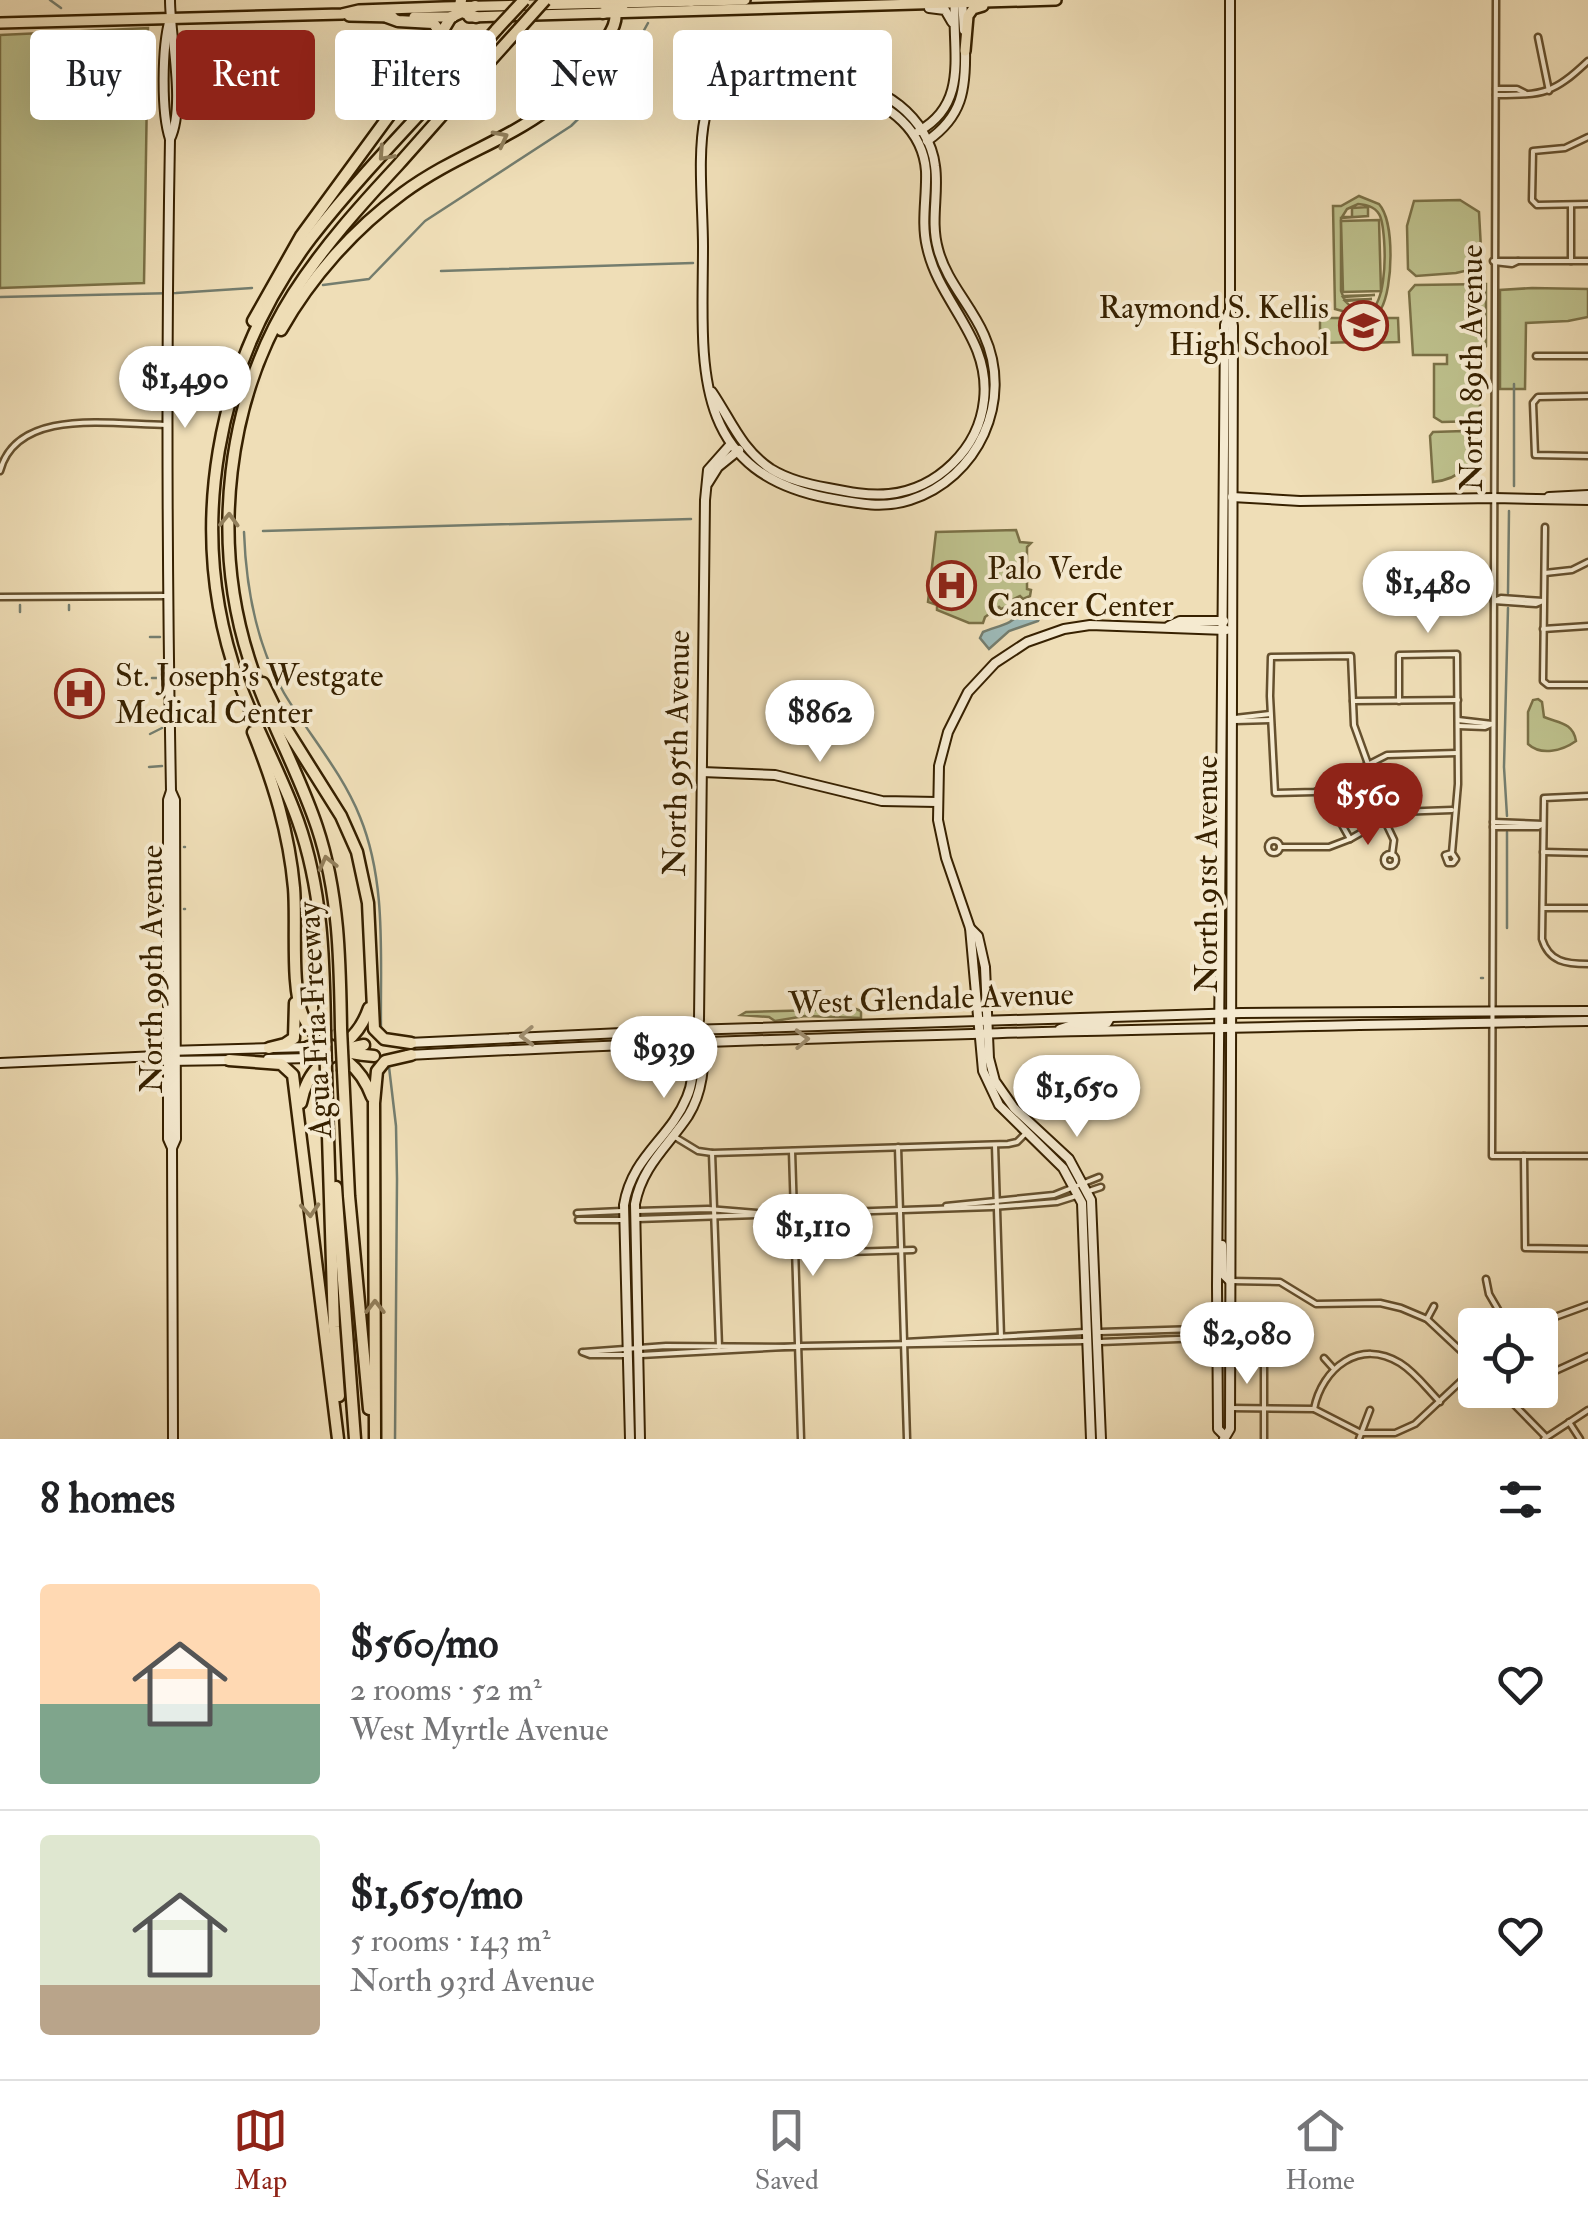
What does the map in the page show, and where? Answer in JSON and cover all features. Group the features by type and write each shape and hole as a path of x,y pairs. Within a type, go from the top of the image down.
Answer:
{"highway":[{"name":"Agua Fria Freeway","path":"340,1439 323,939 310,858 298,820 239,684 220,615 214,577 215,475 230,396 248,345 297,258 336,208 524,0"},
{"name":"Agua Fria Freeway","path":"374,1439 348,1169 338,929 326,857 310,809 256,683 238,617 230,560 229,503 235,448 250,388 285,307 326,246 545,0"},
{"path":"250,388 296,304 351,238 418,183 562,100 594,61 616,22 616,11 627,1"},
{"path":"443,30 451,17 467,8"},
{"path":"603,8 616,11"},
{"path":"387,17 433,22 437,30"},
{"path":"215,475 214,452 222,406 240,349 260,306 301,236 386,120"},
{"path":"238,617 282,722 354,843 366,890 376,1032 411,1049"},
{"path":"239,684 276,793 288,838 295,893 294,1038 268,1048"},
{"path":"297,987 304,1018 315,1034 363,1077 374,1103"},
{"path":"300,1120 304,1088 365,1018 371,993"},
{"path":"336,1051 364,1045"},
{"path":"374,1439 374,1103 379,1068 389,1058 411,1049"},
{"path":"308,1052 374,1056"},
{"path":"229,1060 287,1067 294,1080 317,1285 340,1439"},
{"path":"331,1161 338,1198 358,1439"},
{"path":"348,1169 345,1226 358,1439"}],"main road":[{"name":"North 99th Avenue","path":"170,0 166,32 166,128 170,140 166,425 171,791 175,800 168,979 176,1140 172,1148 173,1439"},
{"path":"0,23 342,14 358,10 603,8 627,1 744,4 772,0"},
{"path":"616,11 744,4 1056,0"},
{"path":"923,142 952,119 966,86 959,1"},
{"path":"917,132 936,120 951,98 971,11 978,6 1015,1"},
{"name":"North 91st Avenue","path":"1229,374 1224,451 1227,625 1231,720 1226,887 1219,1026 1217,1332 1218,1429 1224,1437 1230,1429 1232,1026 1226,887 1222,693 1227,625 1232,497 1229,374 1225,325 1230,311 1231,1"},
{"path":"900,4 946,10 961,51"},
{"path":"342,14 363,18 451,17"},
{"path":"829,88 864,89 894,101 917,132 936,168 935,236 949,287 984,334 993,362 993,411 969,460 930,492 901,502 853,503 788,488 763,476 714,416 703,343 705,117 717,106 805,102 829,88"},
{"name":"North 95th Avenue","path":"630,1439 634,1215 643,1176 689,1114 698,1094 706,487 711,465 738,445"},
{"path":"1224,451 1232,497 1300,501 1588,497"},
{"path":"1082,1190 1004,1110 988,1086 980,1058 984,1021 970,928 942,846 937,802 939,766 950,725 968,692 995,663 1027,642 1090,625 1169,626 1180,630 1227,625"},
{"path":"1222,693 1226,717 1231,720"},
{"path":"702,772 775,775 867,798 937,802"},
{"name":"North 99th Avenue","path":"169,1056 176,986 172,922"},
{"path":"176,972 168,979 176,986"},
{"name":"West Glendale Avenue","path":"364,1045 411,1049 700,1042 1358,1024 1588,1012"},
{"path":"1319,1024 1359,1013"},
{"path":"1358,1024 1361,1018 1398,1017 1401,1013"},
{"name":"West Glendale Avenue","path":"374,1056 411,1049 699,1030 1220,1014 1401,1013 1588,1021"},
{"path":"1056,1031 1072,1024 1107,1023 1110,1018"},
{"path":"984,1033 992,1071 1002,1094 1069,1159 1082,1190 1101,1439"},
{"name":"North 95th Avenue","path":"640,1439 624,1215 635,1169 686,1100 700,1042"},
{"path":"0,1063 268,1048 308,1052"},
{"path":"169,1056 229,1060 308,1052"},
{"path":"1220,1098 1226,1139 1230,1143"},
{"path":"1218,1231 1223,1271 1230,1281"},
{"path":"1091,1439 1093,1337"}],"street":[{"name":"North 89th Avenue","path":"1496,0 1492,1156 1524,1156"},
{"path":"1538,38 1549,92"},
{"path":"1496,92 1549,92 1588,60"},
{"path":"1588,136 1564,148 1533,151 1533,204 1588,204"},
{"path":"1571,205 1571,261"},
{"path":"1493,261 1588,261"},
{"path":"1536,356 1588,356"},
{"path":"1588,396 1534,398 1535,455 1588,456"},
{"path":"0,471 18,440 44,427 166,425"},
{"path":"1546,527 1544,684 1588,685"},
{"path":"1543,573 1562,573 1588,562"},
{"path":"0,597 168,596"},
{"path":"1494,601 1543,601"},
{"path":"1544,629 1588,626"},
{"path":"1399,701 1400,655 1457,654 1458,754 1452,852"},
{"path":"1368,764 1354,729 1351,656 1271,657 1275,793 1322,790 1388,755 1458,754"},
{"path":"1353,701 1458,700"},
{"path":"1231,720 1271,717"},
{"path":"1458,723 1485,727 1492,724"},
{"path":"1322,790 1350,839"},
{"path":"1588,796 1544,798 1542,824 1542,939 1550,955 1562,962 1588,964"},
{"path":"1280,847 1329,846 1350,839 1397,812 1454,810"},
{"path":"1384,819 1394,840 1392,855"},
{"path":"1492,824 1542,824"},
{"path":"1542,852 1588,853"},
{"path":"1542,908 1588,908"},
{"path":"672,1135 698,1151 712,1153 1014,1143 1026,1133"},
{"path":"995,1144 1001,1340"},
{"path":"898,1147 907,1439"},
{"path":"792,1151 800,1439"},
{"path":"712,1153 719,1349"},
{"path":"1588,1156 1524,1156 1525,1248 1588,1249"},
{"path":"1082,1190 1099,1178"},
{"path":"577,1213 759,1215 996,1205 1101,1187"},
{"path":"578,1220 624,1215"},
{"path":"783,1254 913,1250"},
{"path":"1486,1279 1497,1308"},
{"path":"1230,1281 1274,1280 1316,1304 1380,1303 1426,1319 1458,1350"},
{"path":"1559,1304 1562,1312"},
{"path":"1558,1314 1588,1305"},
{"path":"1426,1319 1434,1306"},
{"path":"1093,1337 1217,1332"},
{"path":"632,1351 590,1356 582,1352 1230,1332"},
{"path":"1264,1439 1267,1340"},
{"path":"1314,1409 1320,1388 1333,1368 1361,1355 1381,1355 1406,1368 1440,1402"},
{"path":"1558,1370 1588,1356"},
{"path":"1324,1358 1333,1368"},
{"path":"1230,1408 1314,1409 1360,1436 1395,1432 1416,1424 1458,1383"},
{"path":"1518,1408 1545,1438 1588,1410"},
{"path":"1360,1436 1370,1410"},
{"path":"1568,1420 1580,1439"},
{"path":"1416,1424 1420,1431"}],"green space":[{"path":"30,34 30,120 147,120 144,283 0,288 0,35"},
{"path":"1359,196 1379,204 1388,225 1390,255 1385,299 1381,309 1364,317 1335,309 1333,206","holes":["1358,204 1372,208 1379,214 1385,261 1379,299 1371,310 1360,312 1345,301 1372,299 1343,297 1375,295 1343,296 1341,291 1341,218 1368,216 1368,207 1352,208 1352,217 1342,217 1347,209"]},
{"path":"1460,200 1479,212 1482,267 1416,276 1408,269 1407,226 1414,201"},
{"path":"1379,220 1381,291 1343,292 1341,221"},
{"path":"1486,284 1480,421 1442,422 1434,417 1434,364 1447,364 1447,355 1413,355 1409,292 1415,285"},
{"path":"1588,289 1588,317 1526,323 1525,389 1500,389 1500,290"},
{"path":"1320,318 1356,318 1356,342 1320,343"},
{"path":"1362,318 1398,318 1399,342 1363,343"},
{"path":"1433,432 1479,434 1471,461 1460,473 1433,482 1430,436"},
{"path":"1016,530 1020,542 1031,543 1027,547 1030,596 1020,596 1008,602 1009,606 999,607 983,623 969,623 937,610 937,605 928,602 936,532"},
{"path":"1538,699 1544,717 1568,727 1576,741 1552,751 1528,744 1528,712 1533,700"},
{"path":"861,1011 861,1018 805,1016 775,1021 741,1015 746,1012"},
{"path":"863,1215 863,1246 832,1247 831,1216"}],"water":[{"path":"1035,607 1041,615 1038,621 1009,631 989,649 980,638 983,632"}],"waterway":[{"path":"50,0 61,8"},
{"path":"323,285 369,279 425,221 571,126 615,83 648,23"},
{"path":"441,271 693,263"},
{"path":"0,297 252,288"},
{"path":"1514,384 1514,486"},
{"path":"1508,593 1509,511"},
{"path":"263,531 691,519"},
{"path":"244,532 250,595 266,655 284,693 344,785 369,842 380,921 381,1028"},
{"path":"20,605 20,612"},
{"path":"69,605 69,610"},
{"path":"1507,816 1504,767 1508,608"},
{"path":"150,637 160,637"},
{"path":"152,678 159,678"},
{"path":"150,734 162,728"},
{"path":"149,767 162,766"},
{"path":"1507,832 1507,928"},
{"path":"389,1067 397,1179 395,1439"}],"place":[{"name":"Raymond S. Kellis High School","path":"1364,325"},
{"name":"Palo Verde Cancer Center","path":"952,586"},
{"name":"St. Joseph's Westgate Medical Center","path":"80,693"}]}
